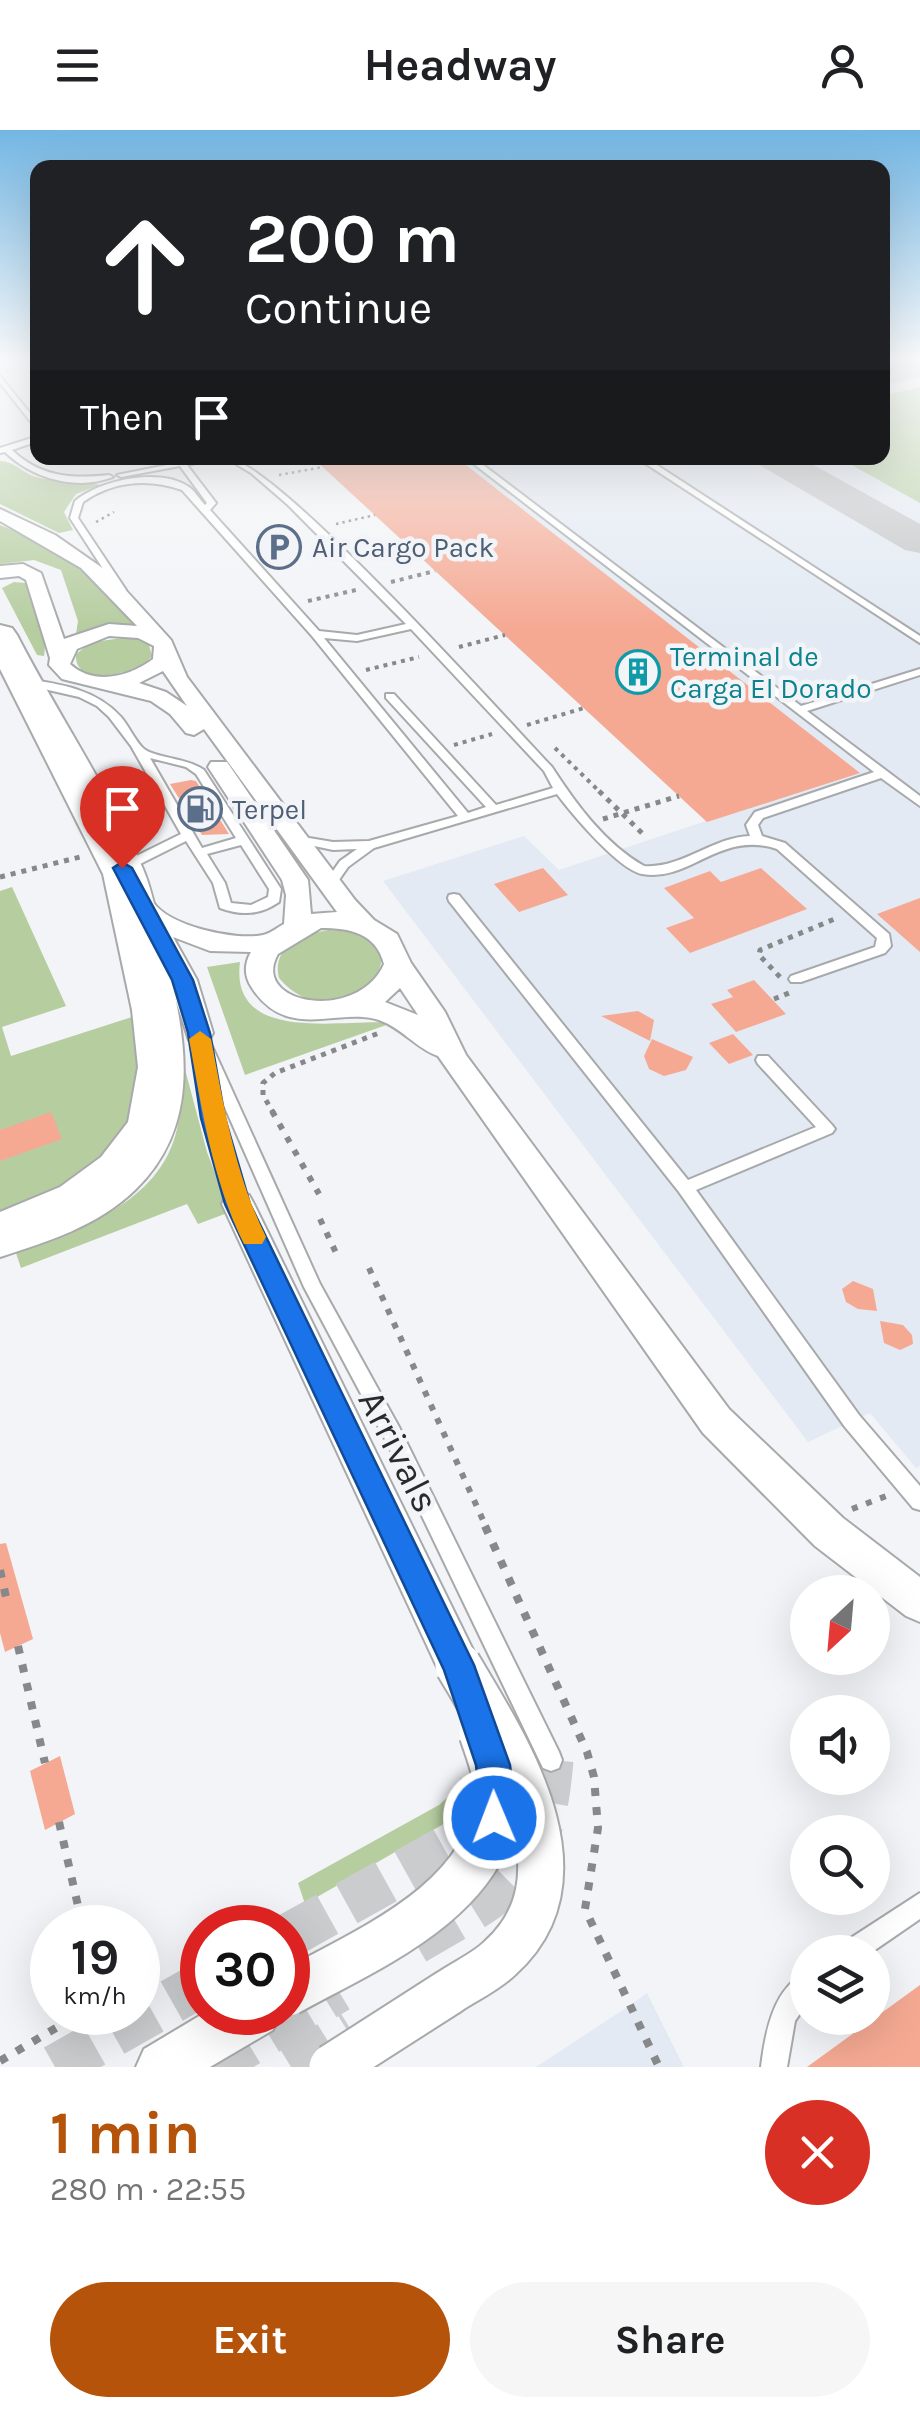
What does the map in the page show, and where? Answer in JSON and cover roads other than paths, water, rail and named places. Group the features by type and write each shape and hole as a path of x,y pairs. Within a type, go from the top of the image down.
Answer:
{"main road":[{"path":"0,635 41,669 161,1028 164,1090 156,1118 135,1155 102,1188 55,1215 0,1235"}],"street":[{"path":"0,514 69,549 95,566 123,593 161,645 177,678 330,884 364,924 389,940 398,964 432,1012 454,1060 705,1408 742,1450 829,1532 920,1602"},
{"path":"0,572 23,570 34,577 41,669"},
{"path":"41,669 76,640 109,630 143,632 161,645 163,660 144,675 112,682"},
{"path":"41,669 59,666 77,680 112,682 163,697 185,714 295,880 299,895 297,926"},
{"path":"103,863 149,918 183,980 199,1033"},
{"path":"149,918 210,942 270,944"},
{"path":"364,924 331,920 297,926 270,944 262,957 264,985 276,998 313,1011 357,1006 384,1010 414,1023 454,1060"},
{"path":"357,1006 386,988 398,964"},
{"path":"238,1204 458,1665 530,1797 540,1848 541,1873 533,1907 517,1942 501,1958 332,2067"},
{"path":"310,1979 448,1894 478,1857 494,1818 496,1780 458,1665"},
{"path":"162,2067 216,2035"}],"lane":[{"path":"4,451 40,474 82,480 160,474 192,479"},
{"path":"117,476 171,465"},
{"path":"182,465 212,502 206,509"},
{"path":"249,465 316,528 548,769 559,790 632,866 646,872 738,840 757,838 781,846 884,937 884,946 796,979"},
{"path":"479,465 920,802"},
{"path":"652,465 920,640"},
{"path":"123,593 74,518 78,500 113,485 162,481 185,488 316,634 465,816"},
{"path":"316,634 358,638 411,626"},
{"path":"334,657 358,638"},
{"path":"41,669 104,706 139,752 201,852 219,883 225,905 244,910 274,899 276,888 200,772 190,765 139,752"},
{"path":"801,708 920,672"},
{"path":"390,696 493,808"},
{"path":"757,838 752,825 759,816 884,774"},
{"path":"296,838 333,846 374,844 559,790"},
{"path":"103,863 188,835"},
{"path":"201,852 244,840"},
{"path":"330,884 344,864 374,844"},
{"path":"454,898 685,1188 852,1421 920,1501"},
{"path":"199,1033 213,1118 238,1204"},
{"name":"Arrivals","path":"199,1033 313,1287 392,1434 551,1760"},
{"path":"685,1188 827,1130 763,1060"},
{"path":"876,1935 920,1904"},
{"path":"774,2067 779,2026 790,2003"}],"tunnel":[{"path":"415,1942 475,1907 515,1874 529,1855 539,1830 551,1760"},
{"path":"310,1924 495,1821"},
{"path":"210,2067 338,1990"},
{"path":"55,2067 180,1996"},
{"path":"291,2067 351,2030"}],"place":[{"name":"Air Cargo Pack","path":"279,547"},
{"name":"Terminal de Carga El Dorado","path":"638,672"},
{"name":"Terpel","path":"200,809"}]}
